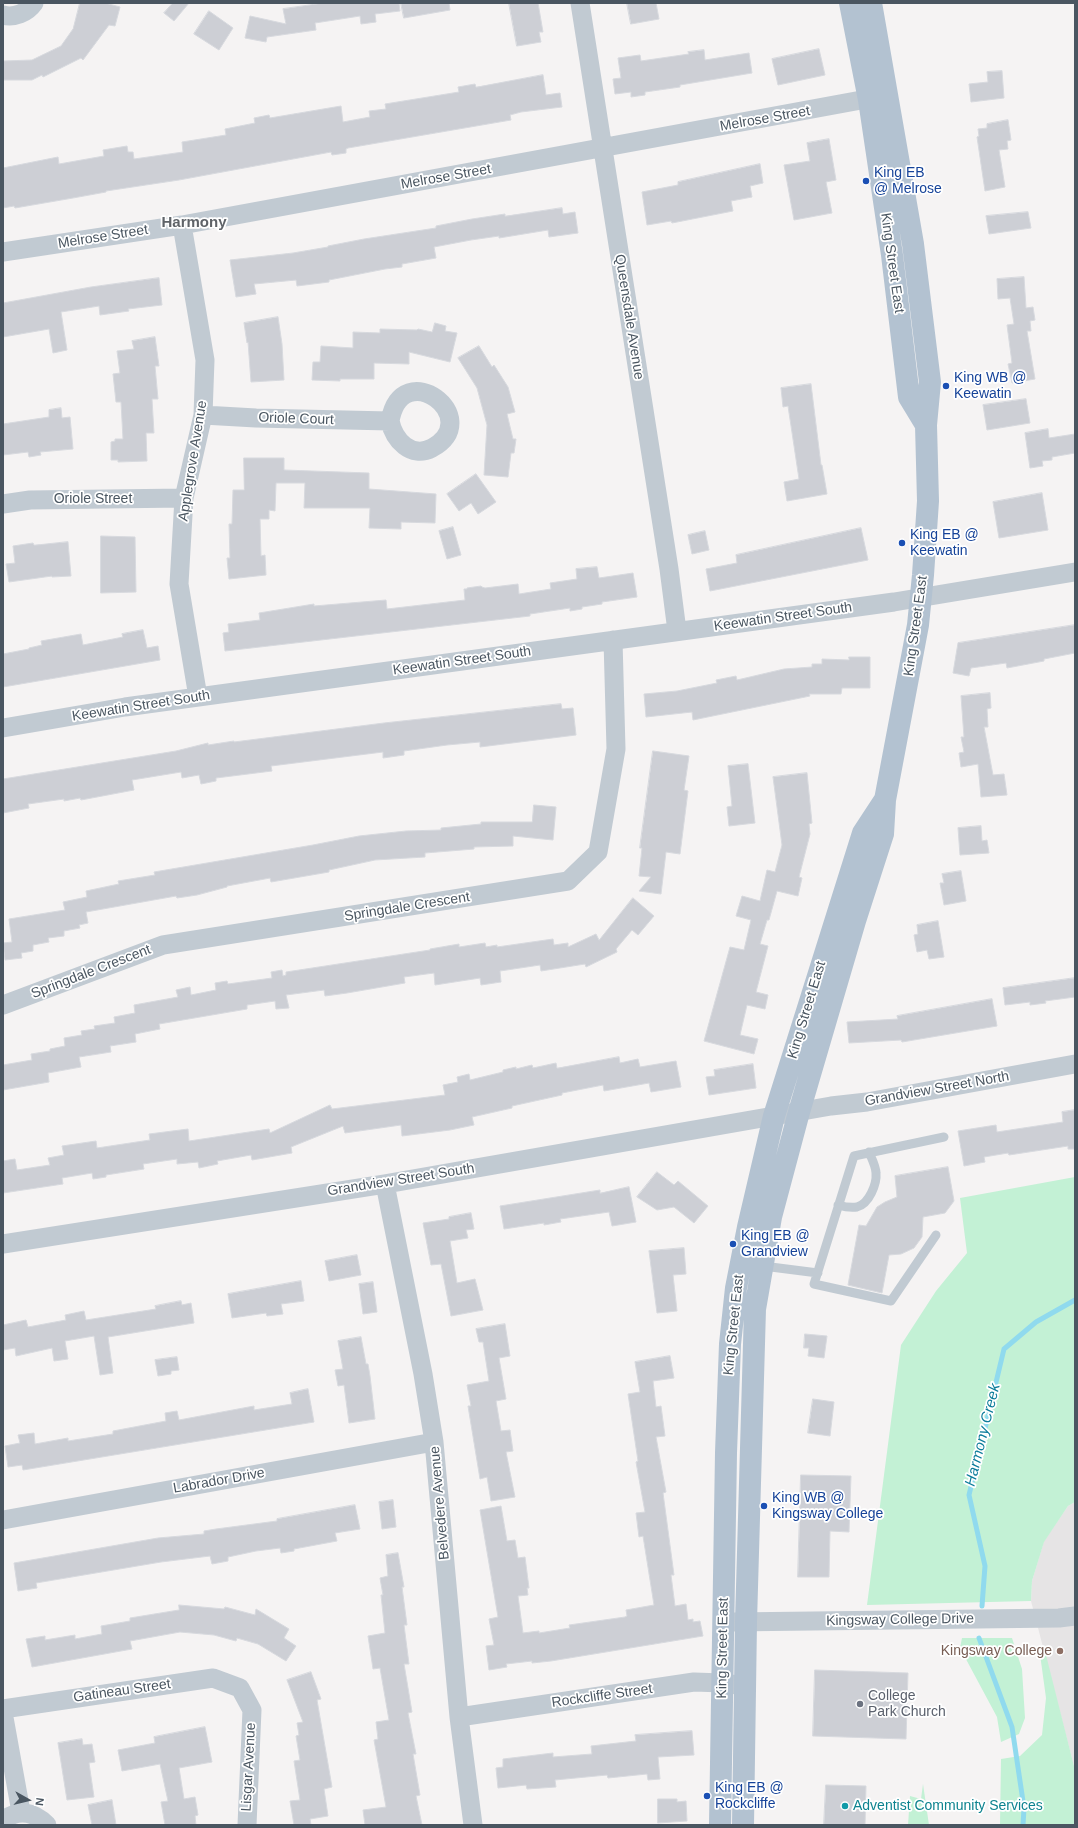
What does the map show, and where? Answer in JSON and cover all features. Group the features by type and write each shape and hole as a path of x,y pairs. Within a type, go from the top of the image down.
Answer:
{"main road":[{"name":"King Street East","path":"743,1825 746,1622 754,1309 771,1217 799,1112 855,921 883,834 885,800 906,694 922,597 928,501 926,425 930,382 913,244 878,97 850,3"},
{"name":"King Street East","path":"871,3 878,97"},
{"name":"King Street East","path":"720,1825 726,1454 730,1344 736,1288 748,1227 774,1116 864,833 885,800"}],"street":[{"path":"3,15 15,16 24,12 34,3"},
{"name":"Queensdale Avenue","path":"580,3 669,569 677,631"},
{"name":"Melrose Street","path":"3,252 182,225 878,97"},
{"name":"Applegrove Avenue","path":"182,225 205,360 203,415 184,498 179,584 198,697"},
{"name":"Oriole Court","path":"203,415 256,418 390,421"},
{"name":"Oriole Street","path":"3,504 30,500 184,498"},
{"name":"Keewatin Street South","path":"3,728 125,707 894,602 1075,572"},
{"name":"Springdale Crescent","path":"3,1005 163,945 568,881 598,852 616,749 613,640"},
{"name":"Grandview Street North","path":"799,1112 1075,1064"},
{"name":"Grandview Street South","path":"3,1244 385,1184 799,1112"},
{"name":"Belvedere Avenue","path":"385,1184 423,1374 434,1442 459,1717 473,1825"},
{"name":"Labrador Drive","path":"3,1520 434,1442"},
{"name":"Kingsway College Drive","path":"724,1622 1059,1618 1075,1616"},
{"name":"Gatineau Street","path":"3,1710 213,1678 240,1688"},
{"name":"Rockcliffe Street","path":"459,1717 694,1682 722,1682 745,1686"},
{"name":"Lisgar Avenue","path":"240,1688 252,1710 247,1825"},
{"path":"3,1710 21,1812"},
{"path":"3,1821 13,1814 21,1812 32,1814 40,1818 47,1825"}],"lane":[{"path":"936,1235 891,1301 814,1284 854,1156 944,1137"},
{"path":"838,1205 848,1208 859,1207 867,1199 875,1186 876,1172 869,1152"},
{"path":"763,1266 818,1273"}],"shaded area":[{"name":"Kingsway College","path":"1075,1502 1075,1770 1031,1601 1032,1581 1044,1541 1068,1506"}],"green space":[{"path":"1075,1177 1075,1502 1068,1506 1044,1542 1032,1581 1031,1601 867,1605 901,1345 936,1291 967,1253 960,1198"},
{"path":"962,1638 1012,1638 1022,1669 1025,1718 1019,1734 1001,1742 997,1717 960,1648"},
{"path":"1039,1647 1044,1647 1075,1770 1075,1825 1000,1825 1001,1759 1020,1756 1042,1735 1046,1698"},
{"path":"923,1784 929,1825 908,1825 910,1796 921,1799"}],"building":[{"path":"80,3 105,3 120,7 115,26 109,25 83,60 81,58 43,77 42,75 32,80 3,80 3,61 32,60 61,46 73,29"},
{"path":"173,3 189,3 174,21 164,13"},
{"path":"324,3 399,3 400,11 375,14 376,22 361,24 360,16 315,23 316,30 267,37 266,42 245,38 250,16 286,24 283,9"},
{"path":"401,3 449,3 450,10 404,18"},
{"path":"509,3 538,3 543,32 539,32 541,42 517,46"},
{"path":"627,3 656,3 659,19 631,24"},
{"path":"209,11 233,28 219,50 194,34"},
{"path":"819,49 825,75 778,85 772,59"},
{"path":"704,50 705,60 749,53 752,73 645,92 645,95 631,97 631,92 615,94 613,79 621,78 618,58 640,55 641,61 689,54 688,52"},
{"path":"1002,71 1004,98 971,102 969,84 988,82 987,72"},
{"path":"543,75 546,95 560,93 562,107 521,112 510,115 511,120 348,148 346,149 346,153 332,155 331,152 15,208 14,206 3,208 3,168 58,157 59,164 104,156 103,150 127,146 128,152 133,152 134,159 183,152 182,142 226,135 225,129 255,123 254,118 269,115 270,118 341,106 343,122 370,117 369,111 386,109 385,104 459,92 458,87 475,84 476,87"},
{"path":"1008,120 1011,140 1007,141 1008,149 999,150 1005,187 985,191 977,137 979,136 978,129 987,128 987,124"},
{"path":"829,139 836,180 826,182 832,213 794,220 784,165 810,161 807,143"},
{"path":"760,164 763,183 750,186 752,197 731,201 733,211 672,223 671,221 647,225 642,192 678,185 678,182"},
{"path":"562,208 563,214 575,212 578,233 549,237 548,230 499,238 499,236 471,240 434,247 436,258 402,264 402,267 329,280 329,282 297,286 296,280 254,284 256,294 236,297 230,260 293,253 364,239 436,228 436,226 472,219"},
{"path":"1028,212 1031,228 989,234 986,216"},
{"path":"1024,277 1026,308 1033,307 1035,320 1030,321 1031,331 1027,331 1035,379 1012,383 1008,364 1012,363 1007,325 1014,324 1010,298 998,299 997,279"},
{"path":"159,278 162,305 128,309 129,311 100,315 99,306 61,312 67,350 53,353 49,329 3,337 3,303 91,287"},
{"path":"278,317 282,344 284,380 251,382 248,342 247,343 244,323"},
{"path":"435,323 446,326 445,331 457,333 450,362 409,352 409,364 374,363 374,379 340,379 340,381 312,380 313,362 320,362 321,346 353,348 353,332 380,333 380,329 418,329 432,332"},
{"path":"155,337 159,366 155,366 158,399 152,399 154,433 146,433 147,461 118,462 118,460 111,460 111,442 115,441 115,439 123,439 121,402 116,402 113,374 120,373 117,351 134,349 132,341"},
{"path":"479,346 492,367 494,365 508,387 515,412 507,414 513,439 516,439 514,453 511,453 508,477 484,475 487,425 477,388 458,358"},
{"path":"811,384 821,465 827,494 787,501 784,482 799,479 788,406 783,407 781,388"},
{"path":"1026,399 1030,423 987,430 983,405"},
{"path":"61,408 62,418 70,417 73,449 40,452 41,455 29,457 28,452 3,455 3,424 49,417 49,410"},
{"path":"1048,429 1049,438 1075,434 1075,453 1052,457 1052,460 1042,461 1043,466 1030,468 1025,433"},
{"path":"244,458 284,458 284,470 369,473 369,489 436,494 435,523 401,522 401,529 369,528 370,508 304,508 305,483 276,483 275,511 269,510 269,519 260,519 261,556 265,555 266,575 229,579 227,558 230,558 229,524 232,524 233,490 244,490"},
{"path":"476,474 496,502 478,514 471,503 459,511 447,494"},
{"path":"1042,493 1048,530 999,538 993,502"},
{"path":"453,527 461,555 447,559 439,531"},
{"path":"861,528 868,560 710,591 706,569 737,563 736,555"},
{"path":"705,531 709,550 692,554 688,535"},
{"path":"101,536 135,537 136,592 101,593"},
{"path":"68,542 71,576 52,576 9,582 6,564 15,563 13,546 33,543 34,545"},
{"path":"597,567 599,578 633,573 637,597 602,602 602,604 582,607 582,609 570,611 570,608 530,614 530,616 225,651 223,633 229,632 228,624 260,620 259,613 314,604 314,606 386,600 387,609 465,600 464,589 481,586 485,588 518,584 519,594 551,589 550,583 577,579 576,569"},
{"path":"1075,625 1075,653 1007,668 1006,663 971,668 969,676 953,673 958,643"},
{"path":"143,630 147,648 158,646 160,660 3,687 3,654 42,645 41,641 81,634 83,645 123,637 122,634"},
{"path":"849,657 870,657 870,688 842,688 841,694 809,694 810,696 693,720 692,712 646,717 644,694 677,691 717,683 716,680 736,676 737,680 784,669 812,667 812,664 822,664 822,659 849,660"},
{"path":"990,693 991,708 987,709 988,727 984,727 993,775 1004,774 1007,795 981,797 978,764 961,767 959,753 964,752 961,737 964,737 961,696"},
{"path":"561,704 562,709 573,708 576,735 480,747 480,742 447,745 404,751 404,755 383,758 383,752 271,766 272,771 216,778 216,781 201,784 199,775 182,778 181,772 132,780 134,790 81,800 80,798 64,801 64,799 28,804 29,808 3,813 3,779 176,751 208,743 208,745 384,723"},
{"path":"653,751 689,756 684,790 688,791 680,854 666,852 661,894 639,891 651,877 639,876 642,848 640,848"},
{"path":"748,764 755,823 729,826 727,807 732,806 728,766"},
{"path":"807,773 812,823 809,824 810,834 799,877 802,878 798,896 777,891 769,920 767,920 760,944 768,946 756,992 768,995 765,1009 747,1005 740,1035 758,1039 754,1054 704,1041 730,947 744,950 751,920 736,916 742,896 760,901 767,870 775,872 782,845 773,777"},
{"path":"534,805 556,807 553,840 513,836 513,846 474,847 474,849 425,853 425,857 375,860 329,870 329,872 271,882 270,878 227,886 197,895 177,898 176,896 86,912 88,923 79,925 80,928 64,931 64,936 48,938 49,942 33,945 33,951 21,953 22,958 5,960 3,943 12,942 9,919 65,910 63,902 87,897 86,891 119,884 118,881 155,875 154,872 359,836 406,831 441,830 441,828 481,824 481,822 532,822"},
{"path":"981,826 982,841 987,840 989,853 960,855 958,828"},
{"path":"961,871 966,901 944,905 940,883 944,883 942,874"},
{"path":"633,898 654,916 638,935 632,930 616,949 617,952 586,967 585,964 541,971 540,965 500,971 501,982 481,985 480,978 435,985 434,973 404,977 405,983 347,993 325,996 324,990 286,995 289,1008 276,1009 275,1001 247,1005 247,1009 159,1024 160,1029 135,1034 136,1042 110,1046 111,1052 79,1057 81,1067 48,1073 49,1082 3,1090 3,1065 32,1060 31,1054 50,1051 50,1049 65,1046 64,1038 82,1035 81,1031 95,1029 94,1026 115,1023 114,1017 135,1013 134,1005 178,997 176,990 190,987 191,995 216,990 215,983 227,981 228,984 272,978 271,972 282,970 283,976 286,975 286,972 430,950 459,944 459,947 485,943 486,947 497,945 497,947 553,939 554,945 568,943 568,947 596,934 599,940"},
{"path":"938,921 944,957 929,959 927,950 917,952 914,935 918,934 917,925"},
{"path":"1075,978 1075,997 1045,1001 1046,1003 1030,1005 1030,1002 1005,1005 1003,988"},
{"path":"992,999 997,1026 902,1042 901,1040 849,1043 847,1022 898,1019 897,1016"},
{"path":"619,1057 620,1063 638,1059 640,1067 676,1061 681,1087 651,1092 649,1083 604,1091 603,1085 562,1093 562,1095 472,1117 474,1125 450,1130 402,1136 401,1125 345,1133 343,1126 291,1147 292,1153 252,1160 251,1155 217,1161 218,1164 199,1168 198,1162 177,1164 177,1159 143,1164 144,1169 106,1175 106,1177 93,1179 92,1173 62,1178 63,1184 3,1193 3,1161 15,1159 17,1170 50,1165 48,1158 64,1155 62,1146 96,1141 97,1148 150,1140 149,1134 188,1129 189,1141 269,1129 270,1133 330,1105 332,1109 445,1095 443,1085 458,1082 457,1077 469,1074 470,1080 503,1072 503,1070 516,1067 516,1069 532,1065 533,1068 556,1063 557,1068"},
{"path":"753,1064 756,1088 709,1095 706,1077 715,1076 714,1070"},
{"path":"1075,1110 1075,1149 1068,1149 1068,1146 1009,1155 1008,1153 984,1157 985,1162 964,1166 958,1131 996,1125 997,1132 1063,1122 1062,1112"},
{"path":"948,1167 954,1201 945,1213 923,1217 922,1237 914,1248 901,1254 889,1255 882,1293 848,1285 859,1225 866,1226 877,1207 897,1197 895,1176"},
{"path":"657,1172 674,1185 678,1181 708,1206 694,1223 674,1207 657,1210 637,1197"},
{"path":"629,1187 636,1222 612,1226 609,1212 560,1219 561,1222 544,1225 544,1223 504,1229 500,1206 600,1190 600,1193"},
{"path":"471,1213 474,1229 466,1230 468,1238 450,1241 457,1283 475,1279 483,1310 451,1316 441,1264 431,1265 423,1223 449,1219 449,1217"},
{"path":"684,1248 686,1274 673,1275 677,1311 657,1313 649,1251"},
{"path":"357,1255 361,1275 329,1281 325,1261"},
{"path":"301,1281 304,1301 281,1304 283,1314 267,1316 266,1313 232,1318 228,1294"},
{"path":"373,1282 377,1312 363,1314 359,1284"},
{"path":"181,1301 182,1305 191,1303 194,1323 108,1337 113,1373 100,1375 94,1336 65,1341 68,1359 54,1361 52,1348 16,1356 15,1348 3,1350 3,1325 26,1320 28,1327 66,1320 65,1315 84,1311 86,1320 156,1309 155,1306"},
{"path":"505,1324 510,1356 499,1358 506,1399 496,1401 501,1431 510,1430 513,1451 506,1452 515,1497 491,1501 487,1477 480,1479 468,1406 471,1406 467,1385 489,1381 483,1342 479,1342 476,1329"},
{"path":"805,1334 827,1336 824,1358 808,1356 809,1348 804,1348"},
{"path":"361,1337 366,1364 368,1364 375,1419 349,1423 344,1385 338,1386 335,1370 343,1369 338,1341"},
{"path":"670,1356 674,1378 653,1381 656,1407 661,1406 665,1436 656,1437 666,1492 663,1493 674,1575 671,1575 675,1606 686,1604 688,1620 693,1619 693,1622 700,1621 703,1636 551,1661 532,1663 532,1661 506,1664 507,1667 489,1670 486,1646 494,1645 489,1619 498,1617 480,1510 501,1506 507,1541 515,1540 518,1558 525,1557 529,1588 527,1588 528,1595 518,1596 523,1633 539,1631 539,1633 570,1628 569,1625 625,1617 627,1616 626,1610 654,1605 643,1536 639,1537 636,1513 645,1512 636,1462 638,1461 628,1394 640,1392 635,1362"},
{"path":"177,1357 179,1370 171,1371 171,1374 158,1376 155,1360"},
{"path":"308,1389 314,1422 23,1470 22,1465 8,1467 5,1446 20,1443 18,1435 34,1433 35,1444 68,1438 68,1441 113,1434 113,1431 166,1421 165,1413 177,1411 179,1420 254,1406 254,1410 292,1404 290,1393"},
{"path":"813,1399 834,1402 830,1436 808,1433"},
{"path":"801,1475 851,1476 849,1532 830,1531 829,1577 798,1577"},
{"path":"393,1500 396,1527 382,1529 379,1502"},
{"path":"355,1505 360,1529 335,1533 337,1541 281,1553 280,1548 256,1551 228,1557 228,1561 212,1564 210,1556 161,1562 36,1583 37,1588 18,1591 14,1563 158,1538 204,1534 204,1531 277,1521 277,1519"},
{"path":"398,1553 404,1587 402,1587 407,1625 404,1625 409,1664 404,1664 412,1712 408,1713 416,1754 413,1754 420,1795 416,1796 422,1825 365,1825 363,1810 386,1807 374,1740 378,1739 376,1722 389,1720 380,1668 373,1669 368,1636 385,1633 381,1595 383,1595 380,1578 388,1576 386,1555"},
{"path":"179,1605 224,1609 225,1607 255,1615 256,1609 289,1629 284,1638 296,1646 286,1661 258,1644 237,1638 236,1641 214,1635 180,1632 130,1641 132,1649 32,1667 26,1639 45,1636 45,1640 75,1635 75,1639 102,1634 101,1626 130,1621 130,1618 179,1610"},
{"name":"College Park Church","path":"815,1670 908,1673 906,1739 813,1736"},
{"path":"311,1672 321,1699 317,1700 332,1787 324,1789 328,1816 310,1819 311,1825 294,1825 290,1801 300,1800 294,1761 300,1760 296,1736 299,1735 297,1723 303,1722 287,1680"},
{"path":"205,1727 212,1762 179,1768 184,1799 195,1797 198,1815 195,1816 196,1825 165,1825 161,1802 168,1801 160,1764 122,1771 118,1750 155,1743 154,1737"},
{"path":"692,1731 694,1755 658,1757 660,1779 648,1780 647,1774 608,1778 607,1775 555,1780 556,1787 527,1789 526,1785 498,1788 496,1768 503,1767 503,1759 553,1753 553,1757 592,1754 591,1746 636,1741 635,1735"},
{"path":"82,1739 83,1745 92,1744 95,1762 89,1763 94,1797 67,1800 58,1743"},
{"name":"Adventist Community Services","path":"826,1785 866,1786 865,1825 824,1825"},
{"path":"658,1799 677,1799 677,1802 686,1801 687,1821 658,1823"},
{"path":"112,1800 116,1825 92,1825 88,1805"}],"waterway":[{"name":"Harmony Creek","path":"982,1606 985,1566 969,1495 1004,1349 1036,1322 1075,1300"},
{"name":"Harmony Creek","path":"979,1638 1012,1727 1024,1808 1023,1825"}],"place":[{"name":"King EB @ Melrose","path":"866,181"},
{"name":"King WB @ Keewatin","path":"946,386"},
{"name":"King EB @ Keewatin","path":"902,543"},
{"name":"King EB @ Grandview","path":"733,1244"},
{"name":"King WB @ Kingsway College","path":"764,1506"},
{"name":"Kingsway College","path":"1060,1651"},
{"name":"College Park Church","path":"860,1704"},
{"name":"King EB @ Rockcliffe","path":"707,1796"},
{"name":"Adventist Community Services","path":"845,1806"}],"district":[{"name":"Harmony","path":"194,223"}]}
